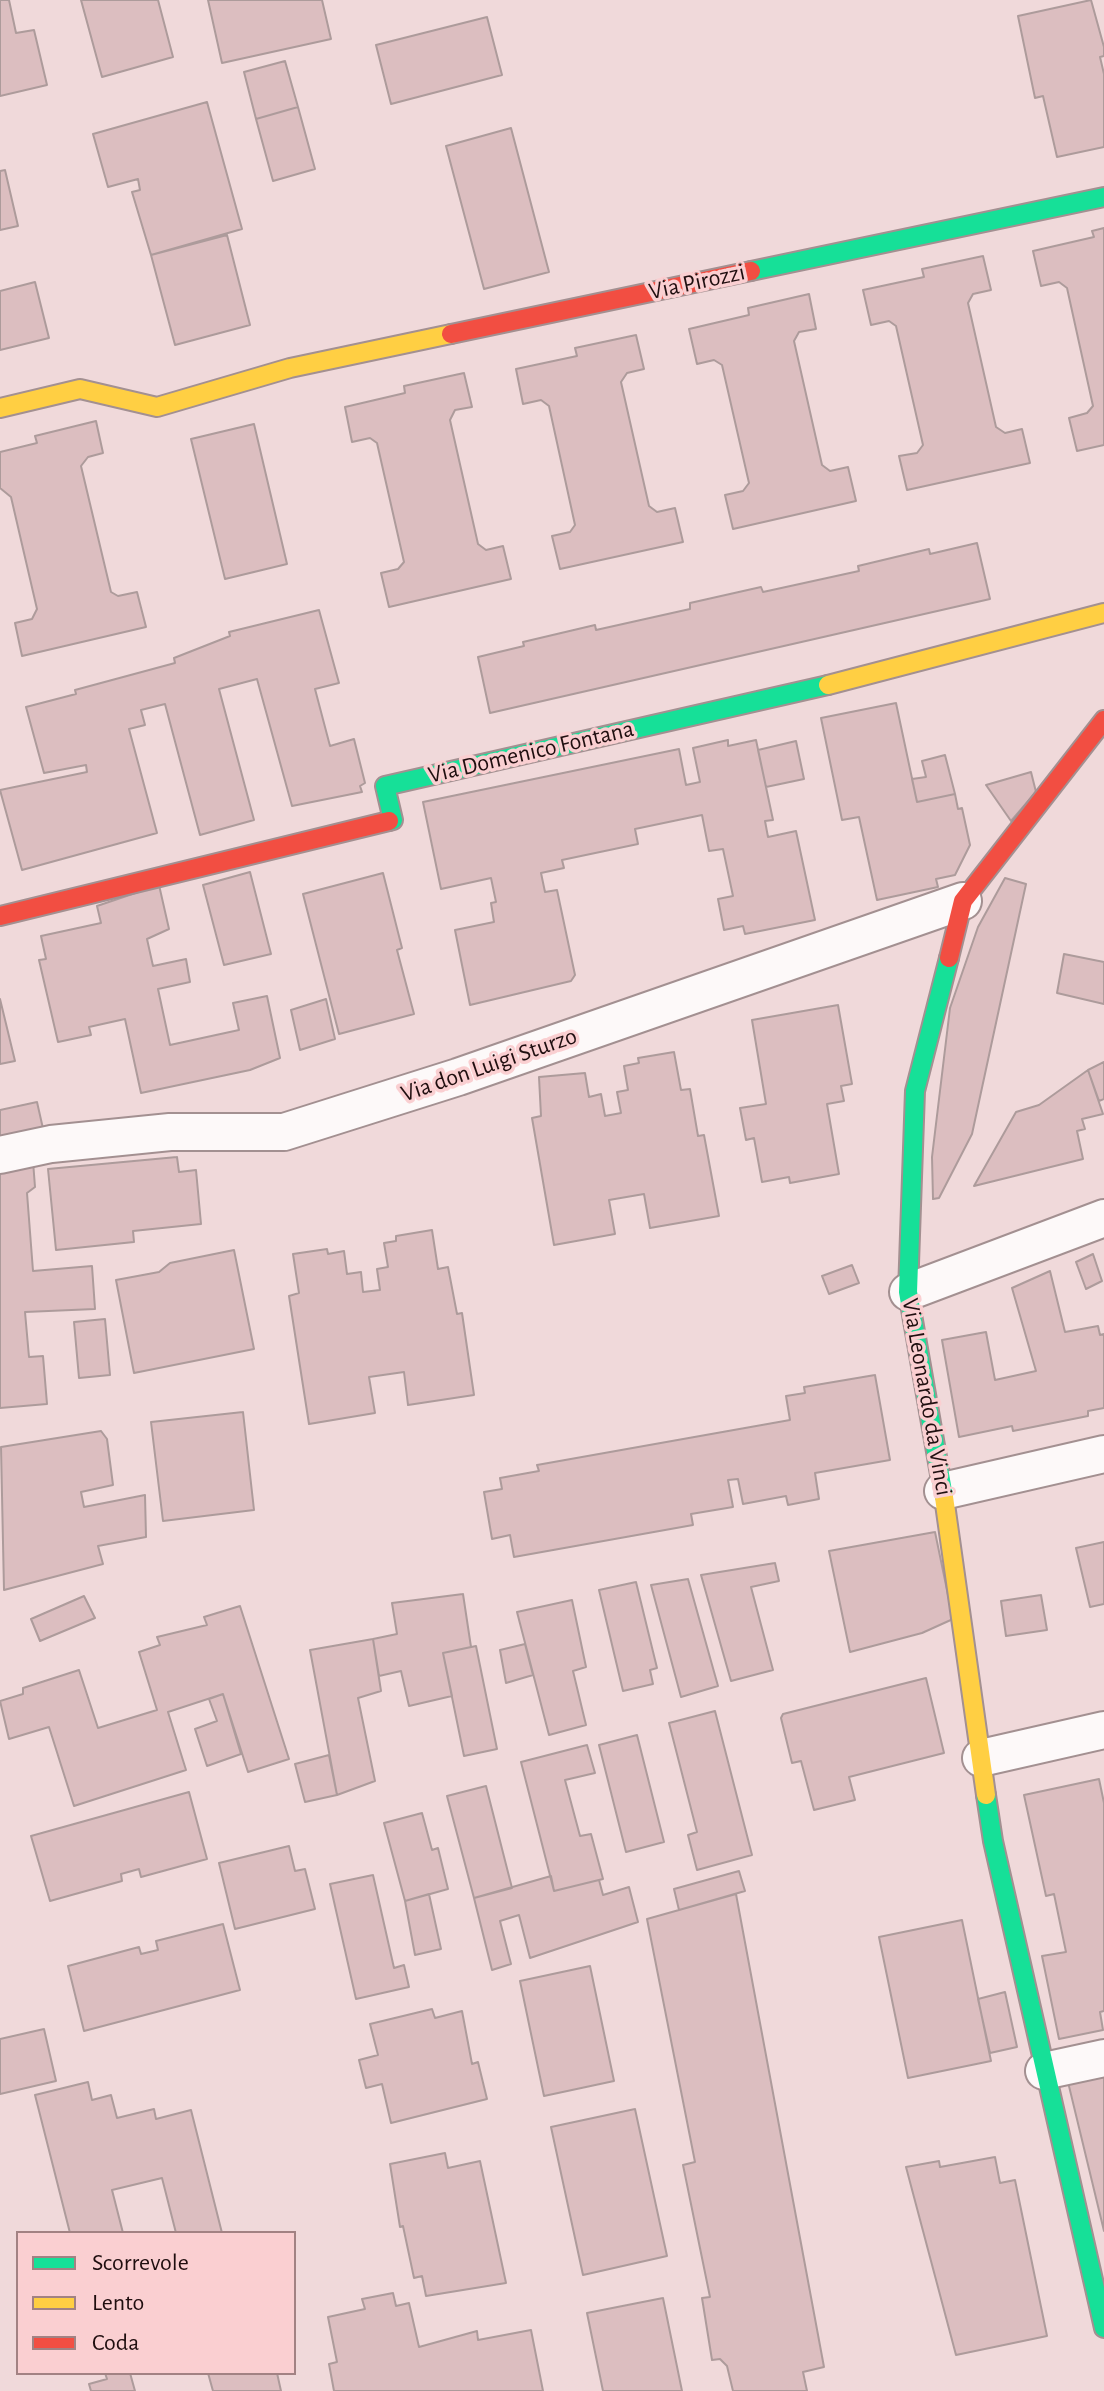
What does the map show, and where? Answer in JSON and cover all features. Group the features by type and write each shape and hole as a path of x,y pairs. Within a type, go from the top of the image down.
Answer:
{"street":[{"name":"Via Pirozzi","path":"0,408 80,389 157,407 290,368 1104,197"},
{"name":"Via Domenico Fontana","path":"0,916 393,820 385,786 883,672 1104,613"},
{"name":"Via Leonardo da Vinci","path":"1104,720 963,901 915,1091 908,1292 943,1491 993,1841 1104,2328"},
{"name":"Via don Luigi Sturzo","path":"0,1155 51,1144 170,1132 284,1132 458,1077 963,901"},
{"path":"908,1292 1104,1218"},
{"path":"943,1491 1104,1454"},
{"path":"981,1758 1104,1730"},
{"path":"1044,2071 1104,2058"}],"building":[{"path":"0,0 9,0 16,33 34,30 47,85 0,96"},
{"path":"81,0 158,0 173,57 102,77"},
{"path":"208,0 322,0 331,39 222,63"},
{"path":"1091,0 1104,47 1104,56 1100,57 1104,74 1104,147 1057,157 1043,96 1035,98 1018,16"},
{"path":"487,17 502,75 391,104 376,45"},
{"path":"285,61 298,107 256,119 244,72"},
{"path":"207,102 242,229 151,255 132,192 140,190 138,179 108,187 93,134"},
{"path":"298,107 315,169 273,181 256,119"},
{"path":"511,128 549,272 484,289 446,146"},
{"path":"5,170 18,226 0,230 0,171"},
{"path":"1104,228 1104,445 1077,451 1069,418 1087,413 1093,406 1067,288 1059,282 1041,286 1033,251 1094,237 1092,231"},
{"path":"227,235 250,325 175,345 151,255"},
{"path":"983,256 991,290 973,294 968,303 996,427 1005,433 1022,429 1030,463 907,490 899,456 917,453 923,445 896,326 889,321 871,325 863,290 924,277 922,269"},
{"path":"35,282 49,338 0,350 0,291"},
{"path":"809,294 816,329 799,332 794,341 822,465 830,471 848,467 856,501 733,529 725,495 743,491 749,483 722,365 714,360 697,364 689,329 749,315 748,308"},
{"path":"636,335 644,369 627,373 621,382 649,506 657,512 675,508 683,542 560,569 552,536 570,532 575,525 549,406 541,400 523,404 516,369 577,356 575,348"},
{"path":"464,373 472,407 455,410 450,420 478,544 486,550 503,546 511,579 389,607 381,573 398,569 404,562 377,443 370,438 352,442 345,407 405,393 404,386"},
{"path":"96,421 103,453 88,457 81,466 111,592 118,596 137,592 146,627 22,656 15,623 32,619 37,609 11,497 0,488 0,452 37,443 35,436"},
{"path":"254,424 287,564 225,579 191,439"},
{"path":"977,543 990,599 490,713 478,657 524,646 523,642 595,625 596,630 690,609 690,603 761,587 763,592 859,571 858,566 929,549 930,554"},
{"path":"319,610 339,683 315,689 330,746 354,739 365,783 360,786 362,792 292,806 257,679 219,689 254,820 200,835 165,704 141,710 145,725 129,729 157,833 22,870 0,790 87,772 86,765 44,773 26,707 76,694 75,690 175,663 174,658 230,636 229,632"},
{"path":"896,703 917,802 955,794 958,809 962,808 970,845 955,875 936,879 938,887 877,900 859,817 842,820 821,718"},
{"path":"728,740 728,746 756,740 773,820 765,821 768,837 796,831 815,920 745,934 743,926 724,930 718,899 733,896 723,849 709,851 702,815 635,829 638,844 562,860 564,868 541,873 545,892 557,890 575,975 571,981 470,1005 455,930 494,922 491,903 496,902 491,878 441,889 423,802 679,749 686,785 700,782 693,748"},
{"path":"796,741 804,779 766,787 758,750"},
{"path":"945,755 955,794 917,802 912,779 926,777 922,761"},
{"path":"1031,772 1036,792 1011,821 986,785"},
{"path":"250,872 271,954 224,965 203,885"},
{"path":"383,873 402,948 397,950 414,1014 339,1034 303,894"},
{"path":"1005,878 1026,884 972,1134 939,1198 933,1199 932,1157 950,1008 978,927"},
{"path":"159,885 169,929 147,939 153,966 186,959 190,982 158,989 170,1045 239,1030 233,1003 267,996 280,1058 250,1070 141,1093 125,1019 89,1027 91,1035 58,1042 39,960 46,959 41,936 101,923 97,906"},
{"path":"1064,954 1104,962 1104,1004 1057,993"},
{"path":"0,999 15,1061 0,1064"},
{"path":"326,999 335,1039 300,1050 291,1010"},
{"path":"838,1005 852,1084 841,1086 844,1101 827,1104 839,1174 790,1183 789,1177 762,1182 754,1138 746,1140 740,1108 766,1104 752,1020"},
{"path":"674,1052 681,1090 690,1089 698,1136 704,1135 719,1216 650,1228 644,1194 609,1200 615,1234 554,1245 532,1118 541,1116 539,1077 585,1073 589,1097 601,1094 605,1116 621,1113 617,1092 628,1090 624,1066 639,1063 638,1058"},
{"path":"1104,1062 1104,1099 1099,1101 1088,1070"},
{"path":"1088,1070 1103,1114 1082,1119 1085,1129 1077,1131 1083,1159 974,1186 1016,1112 1039,1105"},
{"path":"37,1102 44,1133 0,1142 0,1110"},
{"path":"177,1157 179,1172 196,1170 201,1224 133,1231 134,1242 56,1250 48,1169"},
{"path":"33,1161 35,1187 27,1193 33,1271 92,1266 95,1309 25,1312 29,1357 43,1356 47,1404 0,1408 0,1164"},
{"path":"432,1230 438,1269 448,1267 457,1314 462,1313 474,1395 408,1405 404,1372 369,1377 375,1413 309,1424 289,1296 299,1293 293,1254 327,1249 328,1254 344,1251 347,1274 361,1272 363,1292 380,1290 377,1269 388,1267 384,1243 396,1241 396,1236"},
{"path":"234,1250 254,1349 134,1373 116,1280 159,1272 170,1263"},
{"path":"1093,1254 1102,1281 1086,1289 1076,1262"},
{"path":"852,1265 859,1283 829,1294 822,1276"},
{"path":"1050,1271 1065,1332 1098,1326 1100,1335 1104,1334 1104,1408 1088,1411 1088,1416 1013,1431 1012,1426 959,1437 942,1340 986,1332 995,1380 1036,1371 1012,1288"},
{"path":"105,1319 110,1375 79,1378 74,1322"},
{"path":"875,1375 890,1460 815,1473 819,1499 788,1505 786,1496 743,1504 738,1479 728,1480 733,1507 691,1514 693,1525 514,1557 510,1535 492,1539 484,1492 502,1489 500,1478 539,1471 537,1465 790,1420 786,1396 805,1393 804,1387"},
{"path":"243,1412 254,1510 163,1521 151,1422"},
{"path":"101,1431 107,1439 113,1485 81,1492 84,1507 145,1495 146,1537 98,1546 103,1564 4,1590 1,1447"},
{"path":"935,1532 953,1619 922,1633 850,1652 829,1551"},
{"path":"1104,1542 1104,1604 1090,1607 1076,1548"},
{"path":"775,1563 779,1581 751,1587 773,1670 731,1681 701,1575"},
{"path":"688,1579 718,1686 681,1697 651,1585"},
{"path":"636,1582 657,1668 650,1670 653,1684 623,1691 599,1590"},
{"path":"463,1594 471,1647 443,1653 452,1696 409,1706 401,1671 379,1676 373,1639 397,1634 392,1603"},
{"path":"1041,1595 1047,1630 1006,1636 1001,1601"},
{"path":"84,1596 95,1618 40,1641 31,1619"},
{"path":"572,1600 586,1667 573,1671 586,1725 549,1735 517,1612"},
{"path":"240,1606 289,1759 248,1772 223,1694 168,1712 186,1770 74,1806 49,1727 9,1739 0,1701 23,1694 23,1688 79,1670 98,1728 157,1710 139,1652 160,1645 157,1637 207,1625 204,1617"},
{"path":"373,1639 381,1691 358,1698 375,1781 337,1795 310,1650"},
{"path":"525,1644 533,1675 506,1683 500,1650"},
{"path":"476,1646 497,1749 464,1756 443,1653"},
{"path":"926,1678 944,1753 849,1777 855,1800 814,1810 801,1761 792,1763 781,1718 783,1714"},
{"path":"223,1694 241,1754 207,1766 195,1729 217,1721 209,1699"},
{"path":"715,1711 752,1855 697,1870 688,1835 697,1832 669,1723"},
{"path":"637,1735 664,1842 626,1852 599,1745"},
{"path":"587,1745 595,1773 565,1780 580,1836 591,1834 603,1879 554,1891 521,1762"},
{"path":"329,1755 337,1795 305,1802 295,1764"},
{"path":"1099,1779 1104,1803 1104,2011 1100,2012 1103,2030 1059,2039 1042,1956 1066,1952 1054,1894 1046,1896 1024,1795"},
{"path":"486,1786 512,1888 474,1898 447,1796"},
{"path":"189,1792 207,1859 141,1877 139,1869 121,1874 122,1881 50,1901 31,1836"},
{"path":"422,1813 432,1850 438,1848 448,1889 405,1901 384,1823"},
{"path":"289,1846 295,1871 305,1869 315,1909 235,1929 219,1863"},
{"path":"739,1871 745,1891 679,1910 674,1889"},
{"path":"373,1875 394,1968 404,1965 409,1987 356,1999 330,1884"},
{"path":"551,1876 554,1891 599,1880 603,1895 629,1887 638,1922 530,1958 519,1915 500,1921 511,1964 492,1970 474,1898"},
{"path":"429,1894 441,1949 415,1955 405,1901"},
{"path":"736,1894 824,2367 803,2372 807,2391 733,2391 727,2366 720,2359 712,2360 702,2298 710,2297 683,2165 695,2162 647,1919"},
{"path":"962,1920 991,2061 908,2078 879,1937"},
{"path":"223,1924 240,1990 84,2031 68,1966 139,1947 141,1954 158,1950 156,1941"},
{"path":"590,1966 614,2081 544,2096 520,1981"},
{"path":"1005,1992 1017,2047 990,2053 978,1999"},
{"path":"432,2009 435,2018 462,2011 472,2064 478,2062 487,2099 391,2123 382,2084 366,2088 359,2060 378,2055 370,2024"},
{"path":"44,2029 56,2081 0,2094 0,2039"},
{"path":"1104,2073 1104,2231 1068,2082"},
{"path":"88,2082 92,2100 111,2095 117,2118 154,2109 156,2119 191,2110 221,2231 175,2231 162,2178 112,2190 122,2231 69,2231 35,2095"},
{"path":"635,2109 667,2256 583,2275 551,2127"},
{"path":"445,2153 448,2168 480,2161 506,2283 426,2296 422,2276 414,2278 403,2226 400,2227 390,2164"},
{"path":"995,2157 1000,2183 1015,2180 1047,2336 956,2355 906,2167 939,2161 940,2167"},
{"path":"393,2293 396,2306 409,2303 419,2347 477,2331 478,2340 531,2330 543,2391 334,2391 329,2364 337,2362 328,2317 365,2309 362,2299"},
{"path":"663,2298 682,2391 603,2391 587,2313"},
{"path":"106,2375 131,2375 135,2391 91,2391 89,2384 107,2379"},
{"path":"209,2375 277,2375 281,2391 213,2391"}],"traffic: fast":[{"path":"751,271 1104,197"},
{"path":"389,821 393,820 385,786 828,685"},
{"path":"944,1497 908,1292 915,1091 949,958"},
{"path":"986,1795 993,1841 1104,2328"}],"traffic: slow":[{"path":"0,408 80,389 157,407 290,368 451,334"},
{"path":"828,685 1104,613"},
{"path":"944,1497 986,1795"}],"traffic: jam":[{"path":"451,334 751,271"},
{"path":"949,958 963,901 1104,720"},
{"path":"0,916 389,821"}]}
